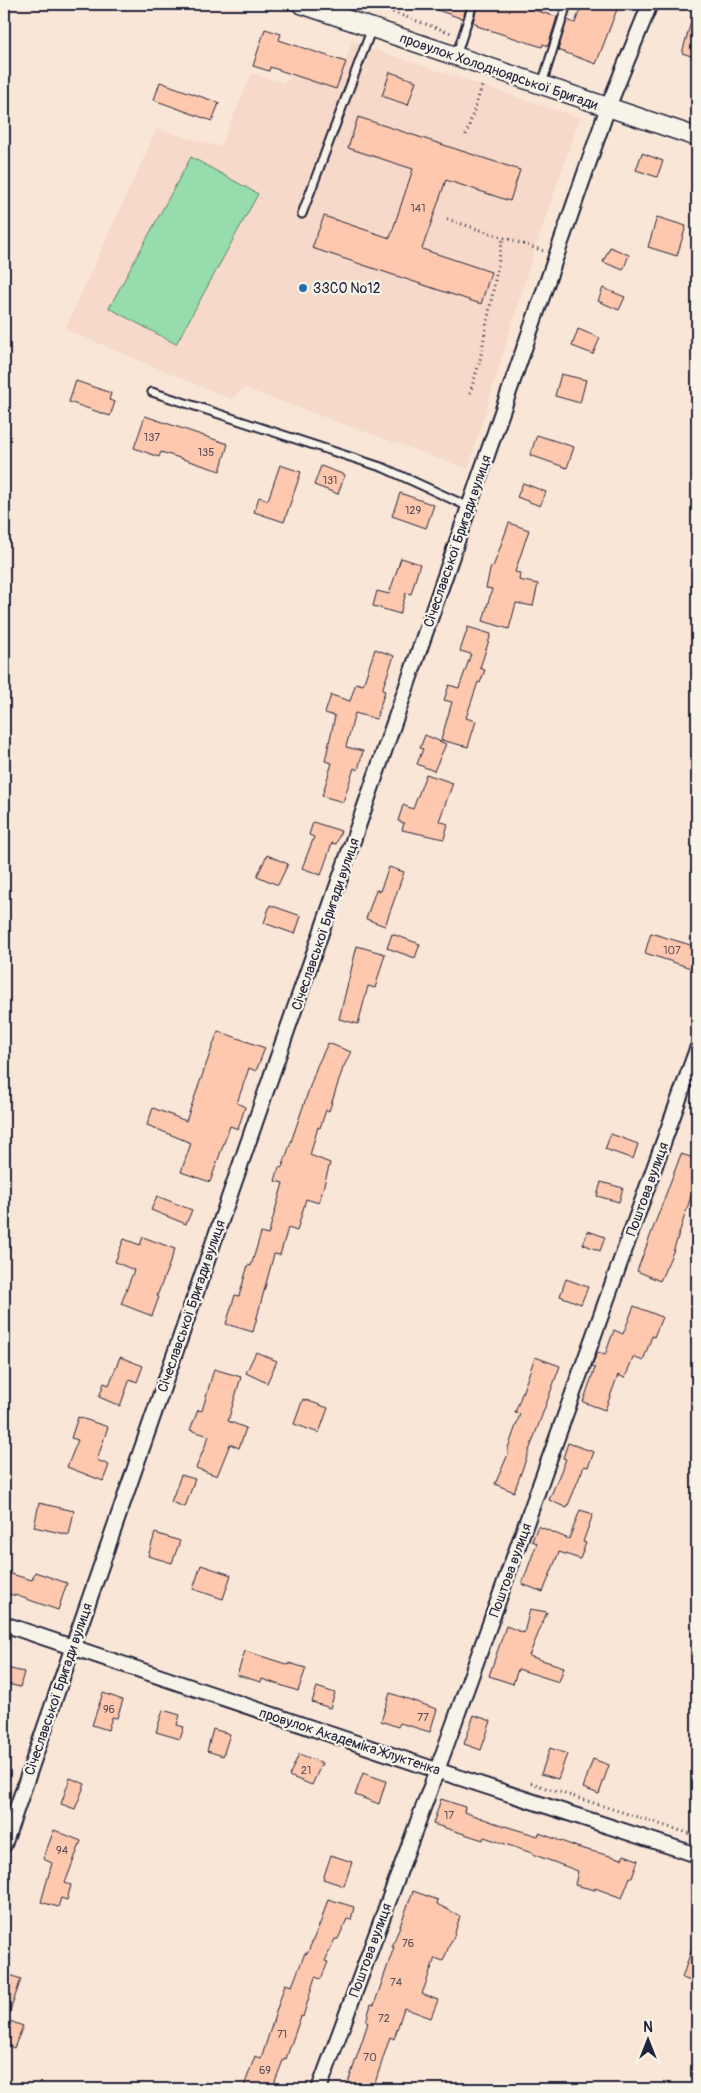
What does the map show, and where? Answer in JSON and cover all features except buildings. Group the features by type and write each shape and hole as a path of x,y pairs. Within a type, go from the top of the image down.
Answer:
{"street":[{"name":"провулок Холодноярської Бригади","path":"302,4 697,137"},
{"name":"Січеславської Бригади вулиця","path":"4,1845 74,1649 84,1612 556,255 608,107 650,4"},
{"name":"Поштова вулиця","path":"319,2089 697,1049"},
{"name":"провулок Академіка Жлуктенка","path":"4,1624 436,1770 697,1855"}],"lane":[{"path":"456,56 473,4"},
{"path":"541,84 566,4"},
{"path":"302,214 372,28"},
{"path":"152,392 384,468 469,507"}],"path":[{"path":"369,4 462,36"},
{"path":"466,135 489,66"},
{"path":"447,219 556,255"},
{"path":"470,393 480,360 503,238"},
{"path":"527,1782 697,1836"}],"shaded area":[{"name":"ЗЗСО №12","path":"352,42 580,118 535,248 468,469 244,388 231,399 65,329 157,129 220,147 252,73 283,83 294,75 336,89"}],"green space":[{"path":"191,157 258,194 176,344 109,308"}],"place":[{"name":"ЗЗСО №12","path":"303,288"}]}
